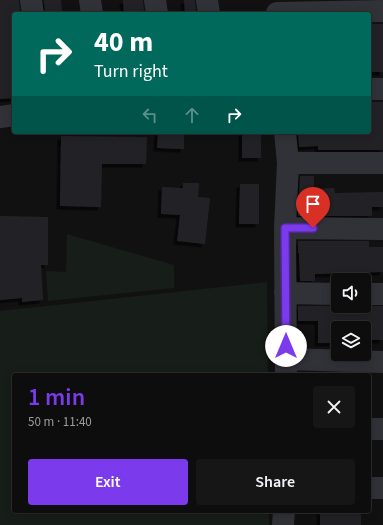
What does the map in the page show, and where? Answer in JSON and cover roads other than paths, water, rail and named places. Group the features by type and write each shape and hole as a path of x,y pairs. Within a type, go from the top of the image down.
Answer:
{"street":[{"path":"31,0 33,12"},
{"path":"90,0 92,12"},
{"path":"155,0 157,12"},
{"path":"208,0 209,12"},
{"path":"276,9 383,12"},
{"path":"371,88 383,89"},
{"path":"0,117 12,115"},
{"path":"285,134 288,163 285,228 286,367 383,362"},
{"path":"288,163 383,163"},
{"path":"285,228 383,229"},
{"path":"285,294 331,294"},
{"path":"371,294 383,294"},
{"path":"371,429 383,428"},
{"path":"371,488 383,488"},
{"path":"283,525 284,513"}]}
